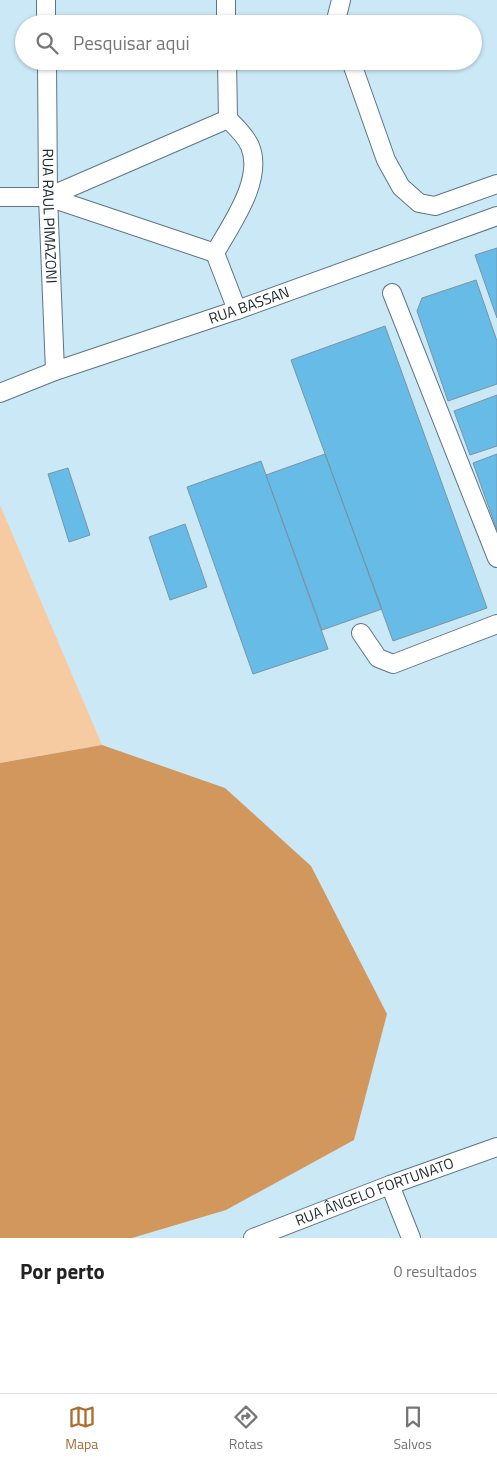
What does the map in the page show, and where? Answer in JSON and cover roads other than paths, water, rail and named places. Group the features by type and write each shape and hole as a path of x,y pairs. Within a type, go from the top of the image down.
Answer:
{"street":[{"path":"46,0 46,15"},
{"path":"226,0 226,15"},
{"path":"337,15 341,0"},
{"name":"RUA RAUL PIMAZONI","path":"47,70 48,197 55,371"},
{"path":"227,70 228,119 242,132 250,146 254,160 253,179 215,253 237,310"},
{"path":"354,70 386,160 401,187 419,203 435,206 497,184"},
{"path":"48,197 228,119"},
{"path":"0,196 48,197 215,253"},
{"name":"RUA BASSAN","path":"0,393 55,371 237,310 497,216"},
{"path":"392,293 497,558"},
{"path":"361,633 378,658 393,664 497,624"},
{"name":"RUA ÂNGELO FORTUNATO","path":"253,1238 390,1184 497,1147"},
{"path":"390,1184 411,1238"}]}
